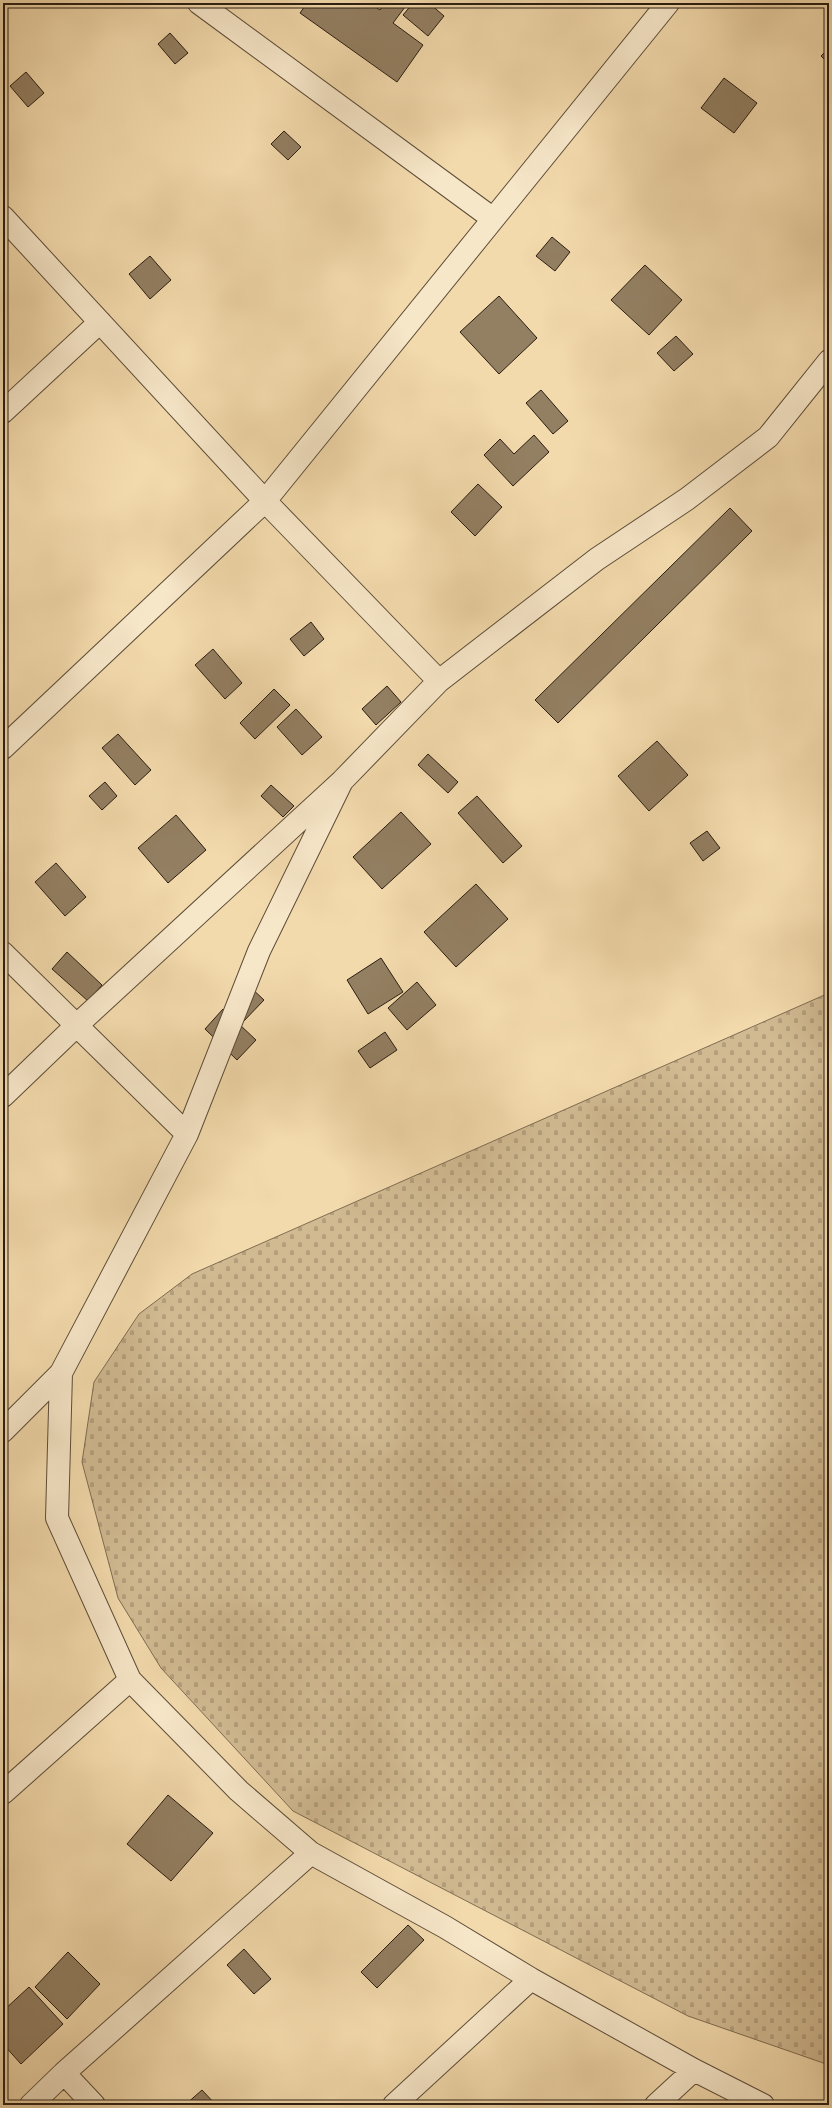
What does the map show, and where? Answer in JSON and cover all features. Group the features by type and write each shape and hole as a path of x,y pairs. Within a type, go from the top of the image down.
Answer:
{"street":[{"path":"199,3 492,218"},
{"path":"3,748 265,501 492,218 668,3"},
{"path":"3,217 265,501 439,681"},
{"path":"3,412 100,322"},
{"path":"3,1096 76,1024 342,781 439,681 597,559 687,499 768,437 829,361"},
{"path":"3,1431 61,1373 187,1134 260,951 342,781"},
{"path":"3,953 187,1134"},
{"path":"61,1373 57,1518 130,1680 239,1791 311,1853 445,1927 531,1979 694,2070 763,2105"},
{"path":"3,1793 130,1680"},
{"path":"31,2105 64,2073 311,1853"},
{"path":"394,2105 531,1979"},
{"path":"656,2105 694,2070"},
{"path":"64,2073 94,2105"}],"green space":[{"path":"829,993 829,2065 688,2016 293,1811 161,1668 118,1598 82,1462 94,1382 139,1314 192,1274"}],"building":[{"path":"307,3 370,3 380,10 385,3 408,3 393,23 423,45 397,82 300,13"},
{"path":"413,3 429,3 444,16 428,36 403,15"},
{"path":"170,33 188,53 175,64 158,44"},
{"path":"829,48 829,64 821,56"},
{"path":"26,72 44,93 28,107 10,86"},
{"path":"724,78 757,103 734,133 701,108"},
{"path":"284,131 301,147 288,160 271,144"},
{"path":"552,237 570,252 555,271 536,256"},
{"path":"150,256 171,280 150,299 129,274"},
{"path":"645,265 682,300 649,335 611,300"},
{"path":"499,296 537,338 499,374 460,332"},
{"path":"676,336 693,354 674,371 657,353"},
{"path":"541,390 568,421 553,434 526,403"},
{"path":"534,435 549,452 513,486 484,455 500,439 514,454"},
{"path":"478,484 502,507 475,536 451,512"},
{"path":"730,508 752,531 558,723 535,700"},
{"path":"311,622 324,639 304,656 290,639"},
{"path":"213,649 242,683 225,699 195,665"},
{"path":"387,686 401,702 376,725 362,709"},
{"path":"274,689 290,705 255,739 240,723"},
{"path":"296,709 322,737 302,755 277,727"},
{"path":"118,734 151,770 135,785 102,748"},
{"path":"657,741 688,775 649,811 618,776"},
{"path":"428,754 458,782 448,793 418,765"},
{"path":"105,782 117,796 102,810 89,796"},
{"path":"271,785 294,806 283,817 261,796"},
{"path":"477,796 522,846 503,863 458,813"},
{"path":"401,812 431,844 382,889 353,857"},
{"path":"176,815 206,850 168,883 138,848"},
{"path":"707,831 720,848 703,861 690,843"},
{"path":"56,863 86,897 65,916 35,882"},
{"path":"476,884 508,919 456,967 424,932"},
{"path":"67,952 102,985 88,1001 52,969"},
{"path":"381,958 403,992 368,1014 347,980"},
{"path":"417,982 436,1005 407,1030 388,1008"},
{"path":"249,986 264,1000 242,1023"},
{"path":"223,1009 256,1040 237,1060 205,1029"},
{"path":"385,1032 397,1050 370,1068 358,1051"},
{"path":"168,1795 213,1833 171,1881 127,1844"},
{"path":"408,1925 424,1940 377,1988 361,1972"},
{"path":"244,1949 271,1979 254,1994 227,1965"},
{"path":"68,1952 100,1984 67,2019 35,1987"},
{"path":"29,1987 63,2024 21,2064 3,2044 3,2011"},
{"path":"202,2090 216,2105 185,2105"}]}
